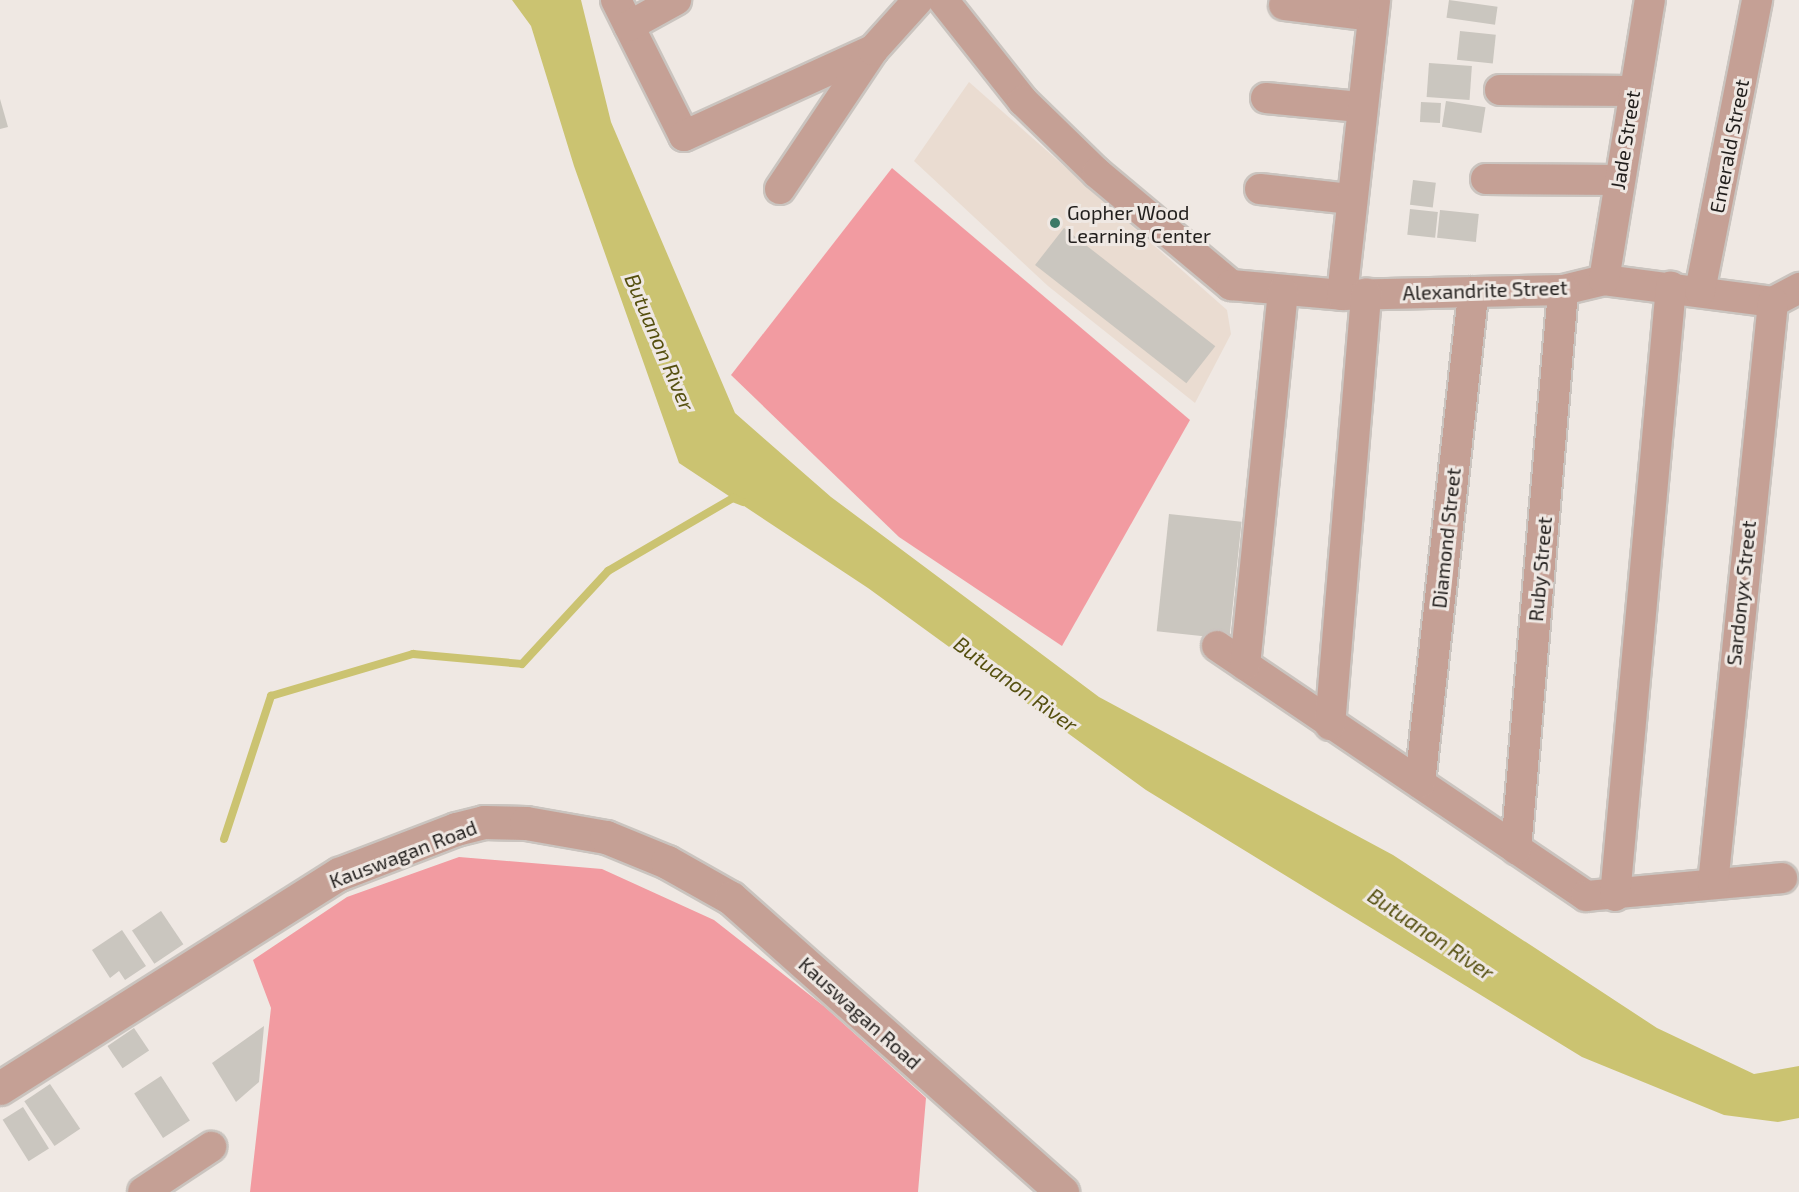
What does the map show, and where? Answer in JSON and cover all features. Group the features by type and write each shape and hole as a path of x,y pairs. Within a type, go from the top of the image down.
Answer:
{"street":[{"path":"616,0 684,136 873,50"},
{"path":"629,26 676,0"},
{"path":"780,189 873,50 918,0"},
{"name":"Alexandrite Street","path":"943,0 1023,101 1140,211 1230,285 1283,292 1354,294 1563,290 1604,280 1773,302"},
{"name":"Jade Street","path":"1604,280 1618,180 1650,0"},
{"name":"Emerald Street","path":"1700,291 1757,0"},
{"path":"1284,5 1374,8 1360,107 1351,199 1354,294 1330,725"},
{"path":"1500,90 1633,91"},
{"path":"1266,98 1360,107"},
{"path":"1486,179 1618,180"},
{"path":"1260,189 1351,199"},
{"path":"1615,896 1671,287"},
{"path":"1773,302 1799,288"},
{"name":"Ruby Street","path":"1516,849 1563,290"},
{"path":"1245,665 1283,292"},
{"name":"Diamond Street","path":"1420,783 1473,292"},
{"name":"Sardonyx Street","path":"1713,885 1773,302"},
{"path":"1217,646 1330,725 1586,896 1615,896 1782,878"},
{"name":"Kauswagan Road","path":"0,1088 339,874 456,829 484,822 526,823 606,837 667,862 731,898 1062,1192"},
{"path":"143,1192 212,1147"}],"shaded area":[{"name":"Gopher Wood Learning Center","path":"969,82 1227,310 1231,334 1195,403 1048,286 914,161"},
{"path":"892,168 1190,420 1062,646 899,537 731,375"},
{"path":"459,857 602,869 714,920 825,1007 926,1098 918,1192 250,1192 271,1008 253,960 347,897"}],"water":[{"name":"Butuanon River","path":"512,0 581,0 611,122 735,413 831,497 1099,697 1393,855 1657,1028 1754,1074 1799,1066 1799,1118 1778,1122 1724,1115 1582,1057 1146,790 868,588 679,463 574,166 531,26"}],"building":[{"path":"1449,0 1498,7 1495,25 1446,18"},
{"path":"1460,31 1496,35 1493,64 1457,60"},
{"path":"1429,63 1472,66 1470,100 1427,97"},
{"path":"0,99 8,127 0,129"},
{"path":"1446,101 1486,107 1481,133 1442,127"},
{"path":"1421,102 1441,103 1440,123 1420,122"},
{"path":"1413,180 1436,183 1433,208 1410,205"},
{"path":"1410,209 1438,212 1435,238 1407,235"},
{"path":"1440,210 1479,214 1476,242 1437,238"},
{"path":"1064,228 1215,346 1186,383 1035,265"},
{"path":"1169,514 1242,522 1229,639 1157,631"},
{"path":"161,911 183,944 154,964 132,931"},
{"path":"122,930 146,966 125,980 119,971 110,978 92,950"},
{"path":"264,1026 259,1082 236,1102 212,1063"},
{"path":"134,1028 149,1050 123,1068 107,1046"},
{"path":"161,1076 190,1120 163,1138 134,1093"},
{"path":"50,1084 80,1129 54,1146 24,1101"},
{"path":"23,1107 49,1149 29,1161 3,1120"}],"waterway":[{"path":"224,839 271,696 413,654 522,664 608,571 733,498 743,502"}],"place":[{"name":"Gopher Wood Learning Center","path":"1055,223"}]}
